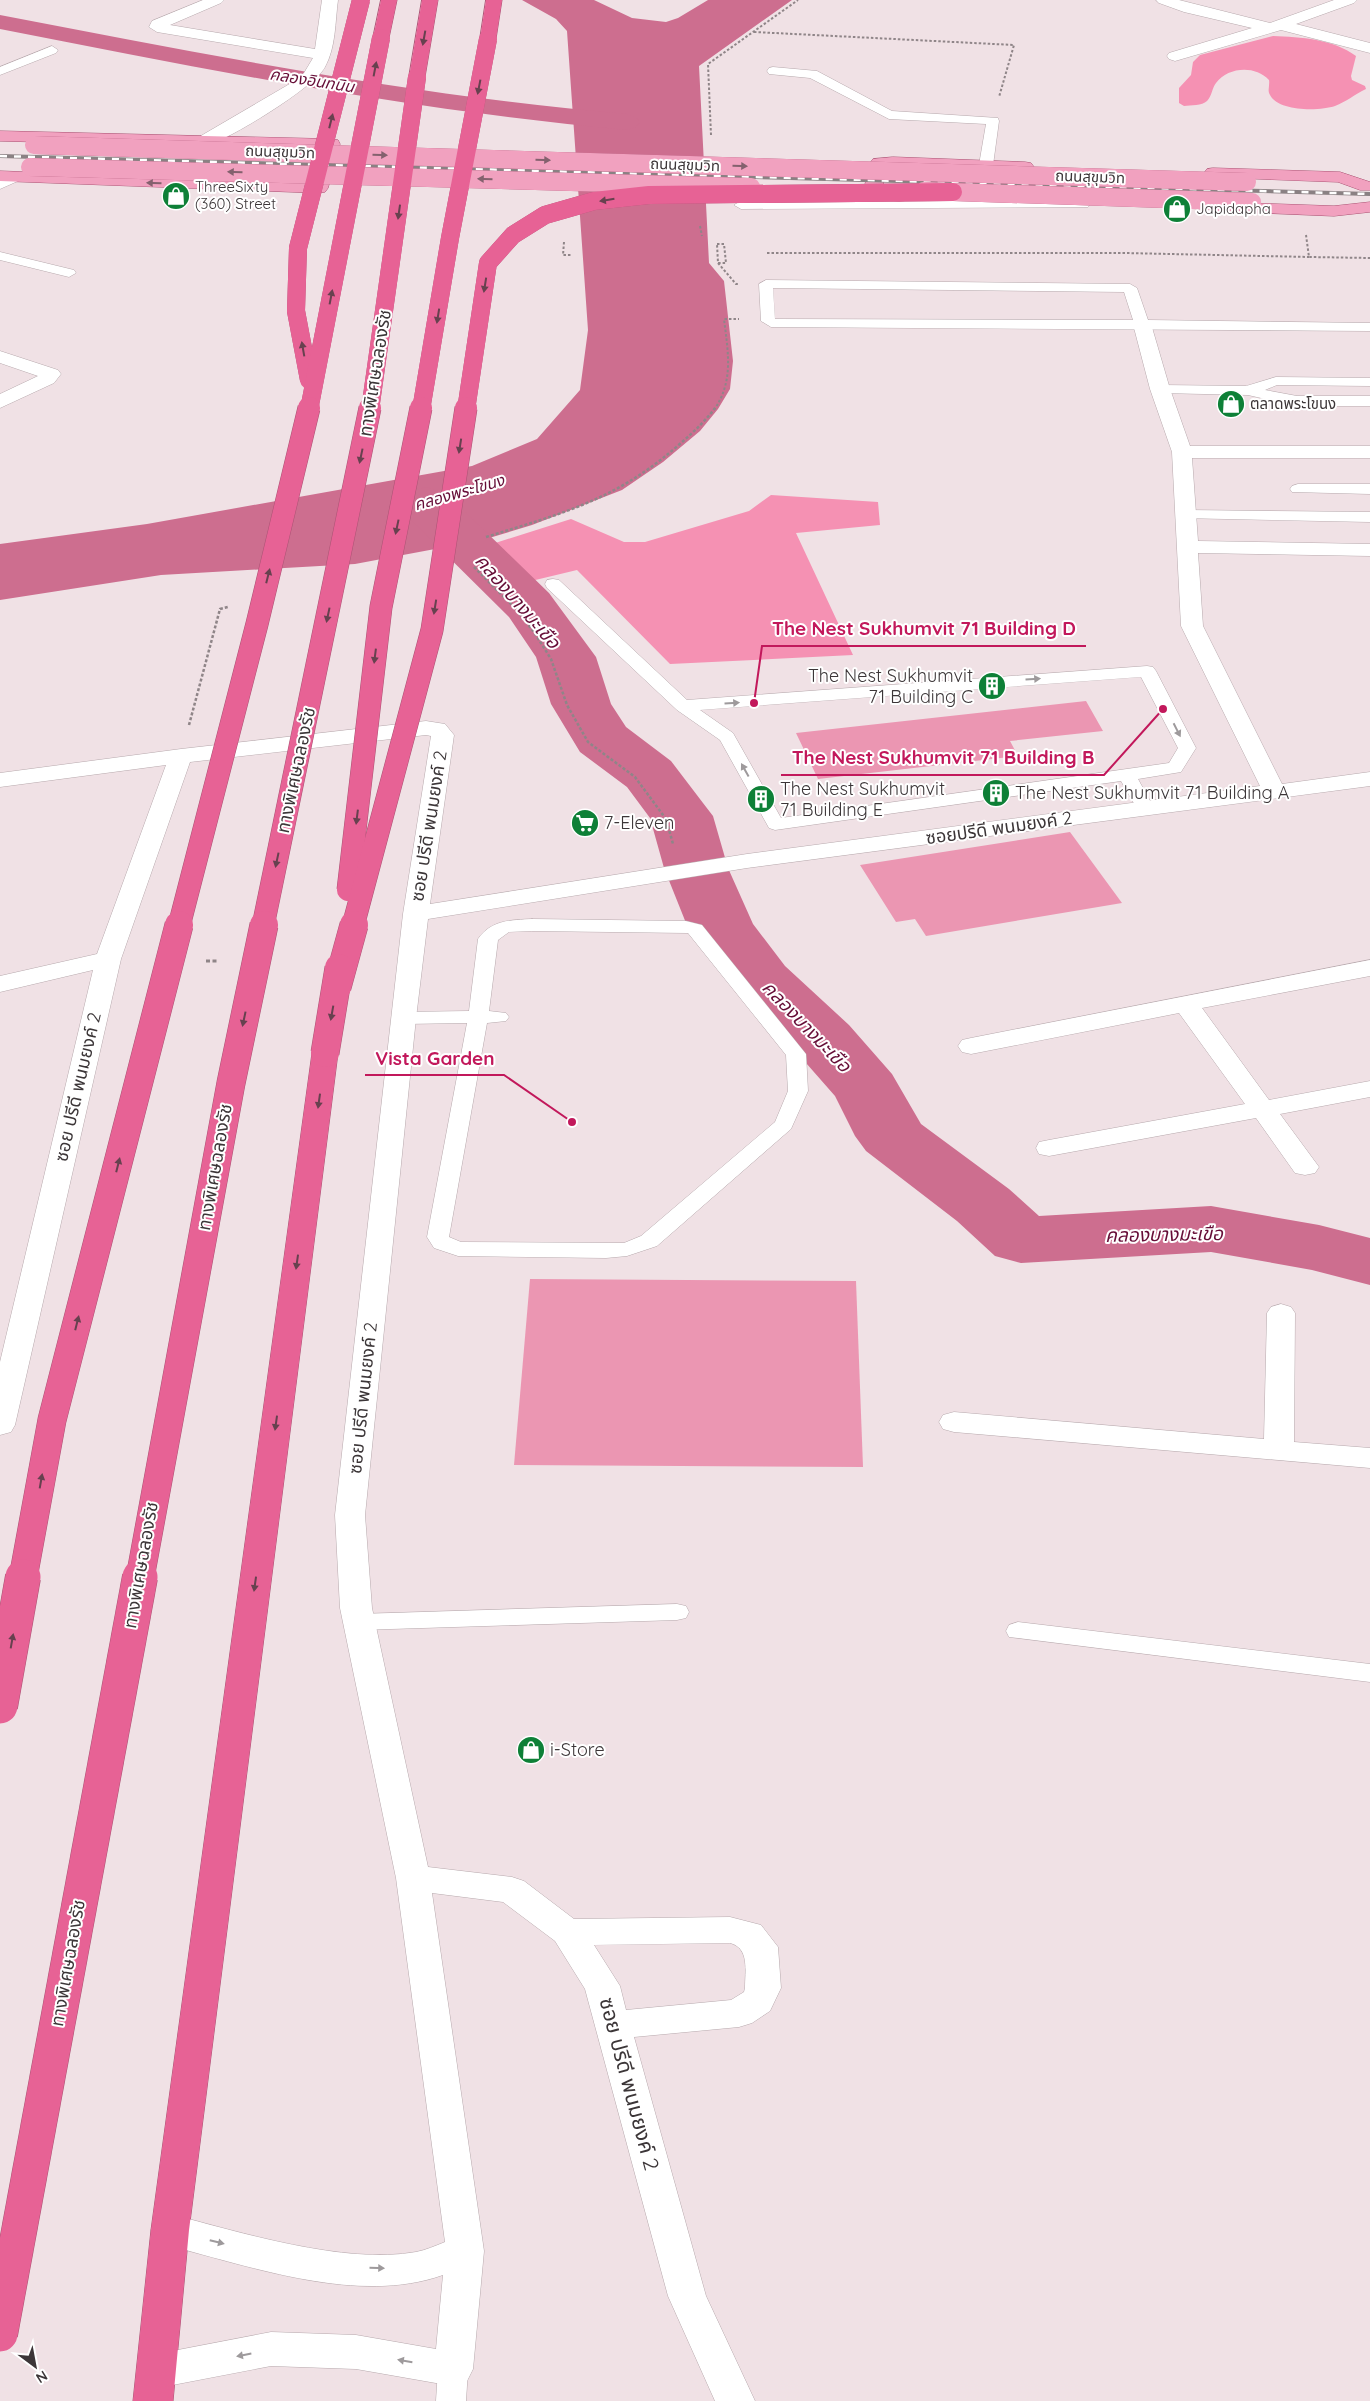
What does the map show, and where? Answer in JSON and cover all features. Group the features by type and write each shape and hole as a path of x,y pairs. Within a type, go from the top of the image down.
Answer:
{"highway":[{"path":"312,397 296,312 298,248 361,0"},
{"path":"0,1706 52,1420 254,633 312,397 389,0"},
{"name":"ทางพิเศษฉลองรัช","path":"0,2334 231,1082 374,391 417,76 430,0"},
{"path":"155,2386 170,2230 325,1053 337,987 381,607 426,384 494,0"},
{"path":"337,987 432,630 488,263 504,241 524,226 546,215 574,206 633,196 713,193 953,192"}],"main road":[{"path":"0,136 332,144 319,188 3,175"},
{"name":"ถนนสุขุมวิท","path":"0,142 34,145 1368,186"},
{"path":"1368,186 1340,177 894,162 879,163 872,193 886,197 1334,211 1370,206"},
{"name":"ถนนสุขุมวิท","path":"3,175 30,167 953,192 1370,206"}],"street":[{"path":"216,0 158,24 157,27 319,62"},
{"path":"205,140 299,85 319,62 330,0"},
{"path":"1164,0 1190,9 1370,48"},
{"path":"1176,56 1276,27 1349,0"},
{"path":"1142,324 1160,390 1182,452 1192,626 1274,792"},
{"path":"0,357 51,374 46,379 0,402"},
{"path":"1182,452 1370,452"},
{"path":"1187,547 1370,550"},
{"name":"ซอย ปรีดี พนมยงค์ 2","path":"0,780 180,756 426,728 438,729 443,735 415,914 411,965 403,1018 350,1515 352,1569 359,1622 413,1878 466,2250 452,2385 356,2352 271,2349 155,2386"},
{"name":"ซอย ปรีดี พนมยงค์ 2","path":"0,1424 108,959 180,756"},
{"name":"ซอยปรีดี พนมยงค์ 2","path":"747,861 1370,780"},
{"name":"ซอย ปรีดี พนมยงค์ 2","path":"415,914 747,861"},
{"path":"0,984 108,959"},
{"path":"971,1046 1370,968"},
{"path":"1185,1004 1305,1167"},
{"path":"1049,1148 1370,1089"},
{"path":"1279,1450 1280,1313"},
{"path":"954,1422 1370,1458"},
{"name":"ซอย ปรีดี พนมยงค์ 2","path":"413,1878 512,1890 567,1932 602,1986 687,2296 735,2401"},
{"path":"567,1932 730,1930 749,1934 761,1947 763,1988 757,2001 739,2013 613,2025"},
{"path":"170,2230 271,2256 353,2268 409,2269 466,2250"}],"lane":[{"path":"0,71 52,50"},
{"path":"773,70 813,74 889,115 993,120 986,165"},
{"path":"741,206 1117,204"},
{"path":"0,256 69,273"},
{"path":"1142,324 1130,288 766,284 768,318 771,322 1370,327"},
{"path":"1247,391 1276,381 1370,382"},
{"path":"1160,390 1247,391 1297,400 1370,401"},
{"path":"1298,488 1370,489"},
{"path":"1185,515 1370,517"},
{"path":"553,584 683,706 727,737 775,824 1175,768 1187,748 1146,671 683,706"},
{"path":"1126,774 1145,808"},
{"path":"532,925 693,928 699,932 796,1054 798,1091 784,1125 649,1241 627,1249 606,1251 458,1249 442,1242 438,1237 438,1231 477,1018 488,939 493,933 503,928 532,925"},
{"path":"403,1018 500,1017"},
{"path":"359,1622 677,1612"},
{"path":"1018,1632 1370,1673"}],"path":[{"path":"711,141 708,64 798,0"},
{"path":"754,32 1014,45 993,120"},
{"path":"1302,210 1309,257"},
{"path":"564,239 563,255 572,255"},
{"path":"718,263 726,262 724,244 717,244 718,263 736,284"},
{"path":"767,253 1124,253 1370,258"},
{"path":"486,537 530,523 619,489 660,461 696,431 714,408 726,388 728,361 724,320 728,319"},
{"path":"473,566 516,608 534,632 551,659 567,706 588,742 636,777 666,819 675,851"}],"shaded area":[{"path":"1273,36 1327,42 1347,50 1356,56 1351,76 1352,80 1365,86 1366,89 1335,106 1320,109 1300,109 1282,105 1275,101 1269,92 1269,80 1263,75 1249,70 1242,70 1234,71 1221,78 1205,103 1184,106 1179,103 1179,88 1191,75 1193,62 1200,55"},
{"path":"771,495 878,502 880,525 796,533 853,655 670,664 577,570 527,582 489,545 571,519 624,542 645,542 749,511"},
{"path":"1086,701 1103,731 1010,741 1018,756 818,779 796,733"},
{"path":"1070,832 1122,903 926,936 915,919 896,922 860,865"},
{"path":"530,1279 856,1281 863,1467 514,1465"}],"water":[{"name":"คลองพระโขนง","path":"522,0 594,0 632,18 666,22 678,18 708,0 792,0 699,66 709,263 724,281 733,361 730,389 718,409 700,431 663,462 622,490 532,525 446,551 435,549 355,564 161,575 0,600 0,544 147,524 472,466 537,439 580,390 588,330 567,31 556,19"}],"waterway":[{"name":"คลองอินทนิน","path":"0,22 234,67 390,94 469,106 627,122"},
{"name":"คลองบางมะเขือ","path":"426,504 529,605 566,657 581,704 602,739 649,774 681,816 696,868 721,928 761,980 824,1040 867,1089 891,1136 983,1205 1021,1240 1211,1229 1319,1248 1370,1262"}],"railway":[{"path":"0,156 1370,194"},
{"path":"262,156 915,174"}],"place":[{"name":"ThreeSixty (360) Street","path":"176,196"},
{"name":"Japidapha","path":"1177,209"},
{"name":"ตลาดพระโขนง","path":"1231,404"},
{"name":"The Nest Sukhumvit 71 Building C","path":"992,686"},
{"name":"The Nest Sukhumvit 71 Building D","path":"754,703"},
{"name":"The Nest Sukhumvit 71 Building B","path":"1163,709"},
{"name":"The Nest Sukhumvit 71 Building A","path":"996,793"},
{"name":"The Nest Sukhumvit 71 Building E","path":"761,799"},
{"name":"7-Eleven","path":"585,823"},
{"name":"Vista Garden","path":"572,1122"},
{"name":"i-Store","path":"531,1750"}]}
